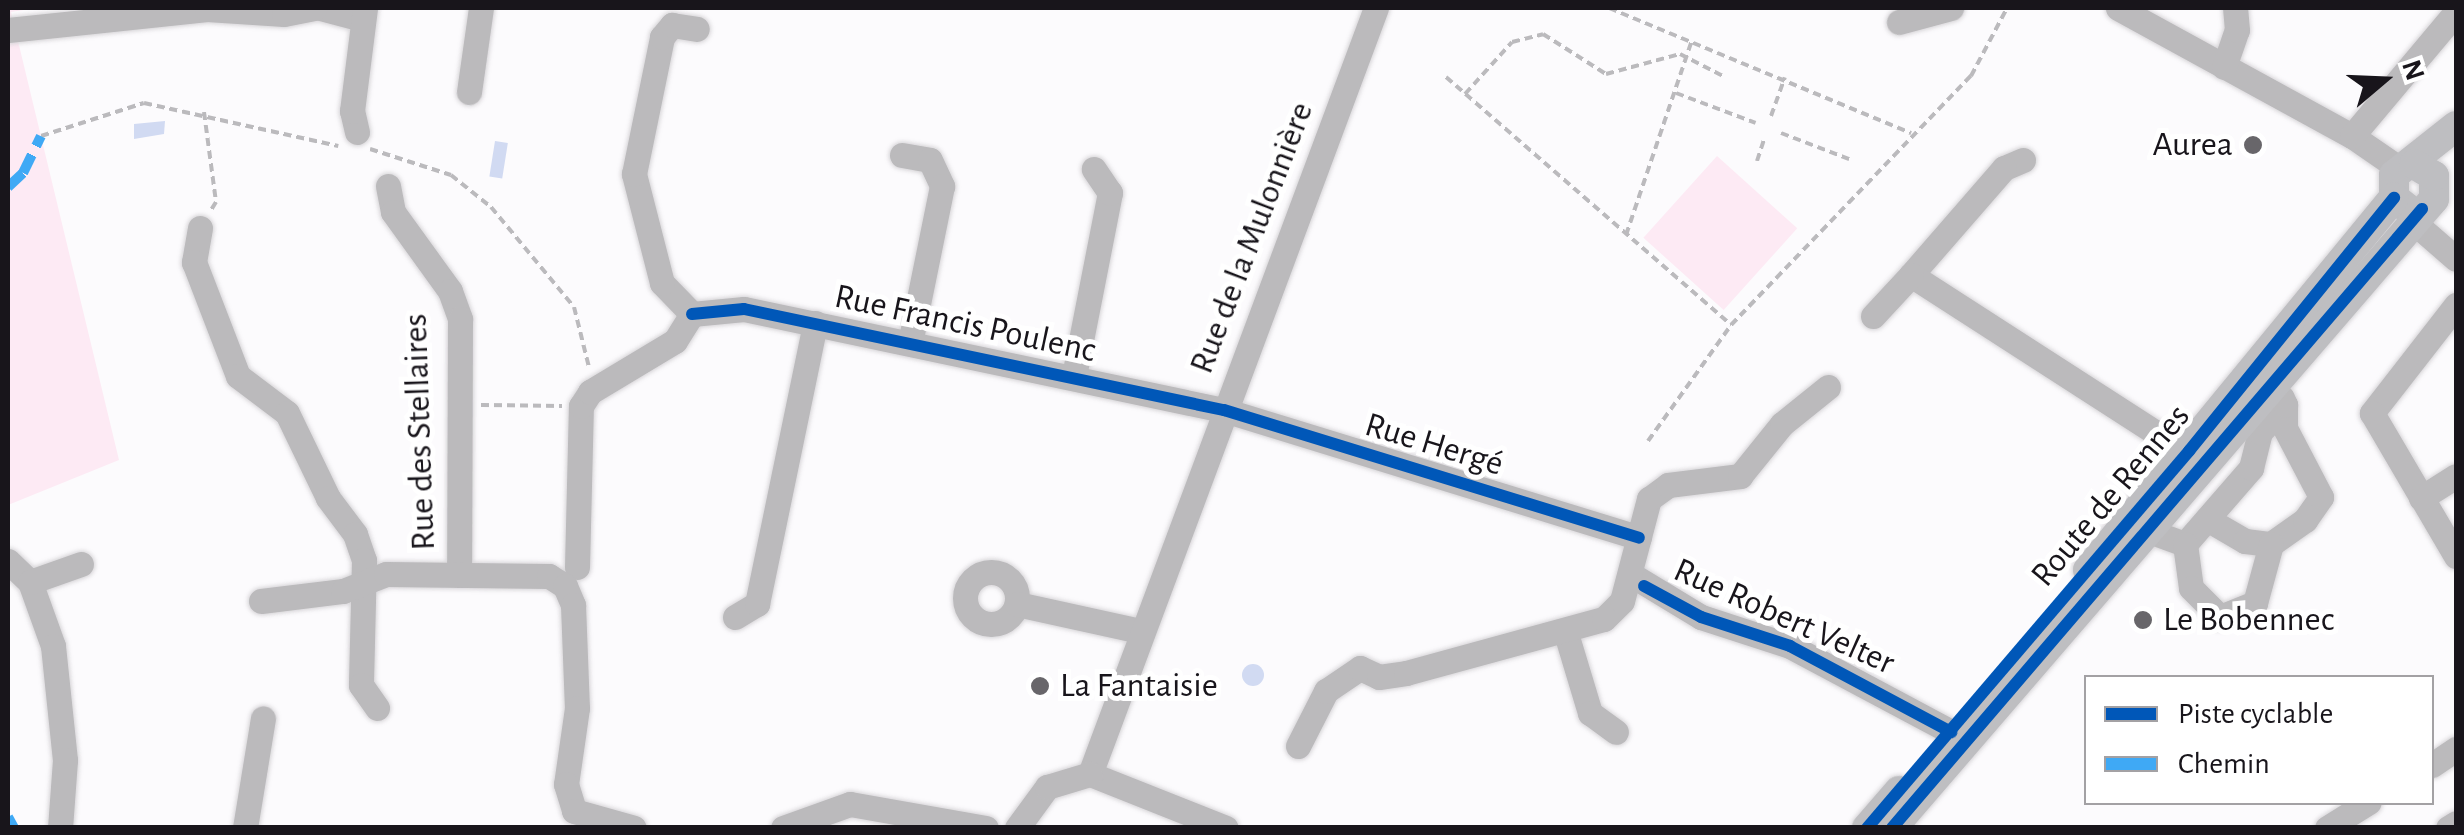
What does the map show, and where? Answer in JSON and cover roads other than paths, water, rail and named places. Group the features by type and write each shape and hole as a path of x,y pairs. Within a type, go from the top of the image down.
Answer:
{"main road":[{"name":"Route de Rennes","path":"1892,828 2149,532 2196,458 2280,394 2456,126"},
{"name":"Route de Rennes","path":"1867,828 2196,458 2419,187"}],"street":[{"path":"8,30 207,9 284,14 317,8 364,13 352,111 365,142"},
{"path":"469,92 481,8"},
{"name":"Rue de la Mulonnière","path":"1090,774 1140,631 1376,8"},
{"path":"1899,22 1951,8"},
{"path":"2118,8 2352,136 2419,187 2456,259"},
{"path":"2224,67 2237,30 2235,8"},
{"path":"2352,136 2456,12"},
{"path":"634,828 574,811 566,784 577,708 571,576 586,399 675,341 692,314 662,284 634,174 662,37 672,25 697,29"},
{"path":"902,155 930,160 942,186 910,343"},
{"path":"1872,316 2004,168 2023,160"},
{"path":"1074,376 1110,192 1094,170"},
{"name":"Rue des Stellaires","path":"388,186 393,212 450,291 460,320 459,575"},
{"path":"200,228 194,262 238,376 286,413 328,498 355,534 364,584 361,685 377,708"},
{"path":"1910,275 2196,458"},
{"path":"2456,305 2372,413 2456,556"},
{"name":"Rue Francis Poulenc","path":"692,314 744,309 1224,410"},
{"path":"735,617 757,604 814,323"},
{"path":"1298,746 1326,692 1360,668 1379,677 1406,673 1604,618 1637,580 1632,536 1649,500 1668,484 1740,476 1782,424 1828,386"},
{"path":"2280,394 2285,428 2321,497 2306,520 2271,544 2255,603 2220,618 2190,588 2186,544 2250,468 2260,432 2280,394"},
{"name":"Rue Hergé","path":"1224,410 1632,536"},
{"path":"2421,498 2456,476"},
{"path":"2207,519 2245,541 2271,544"},
{"path":"2149,532 2186,544"},
{"path":"8,561 30,582 53,646 64,760 60,828"},
{"path":"30,582 81,564"},
{"path":"261,601 364,584 386,574 571,576"},
{"name":"Rue Robert Velter","path":"1637,580 1701,617 1790,646 1951,732"},
{"path":"1017,604 1140,631"},
{"path":"1565,630 1590,714 1616,732"},
{"path":"245,828 263,718"},
{"path":"1017,828 1048,787 1090,774 1226,828"},
{"path":"783,828 850,804 986,828"},
{"path":"2327,828 2364,805"},
{"path":"2448,828 2456,823"}],"water":[{"path":"165,121 164,134 134,139 134,124"},
{"path":"495,141 508,143 502,179 489,177"},
{"path":"1253,664 1261,667 1261,683 1253,686 1245,683 1242,675 1245,667"}],"place":[{"name":"Aurea","path":"2253,145"},
{"name":"Le Bobennec","path":"2143,620"},
{"name":"La Fantaisie","path":"1040,686"}]}
